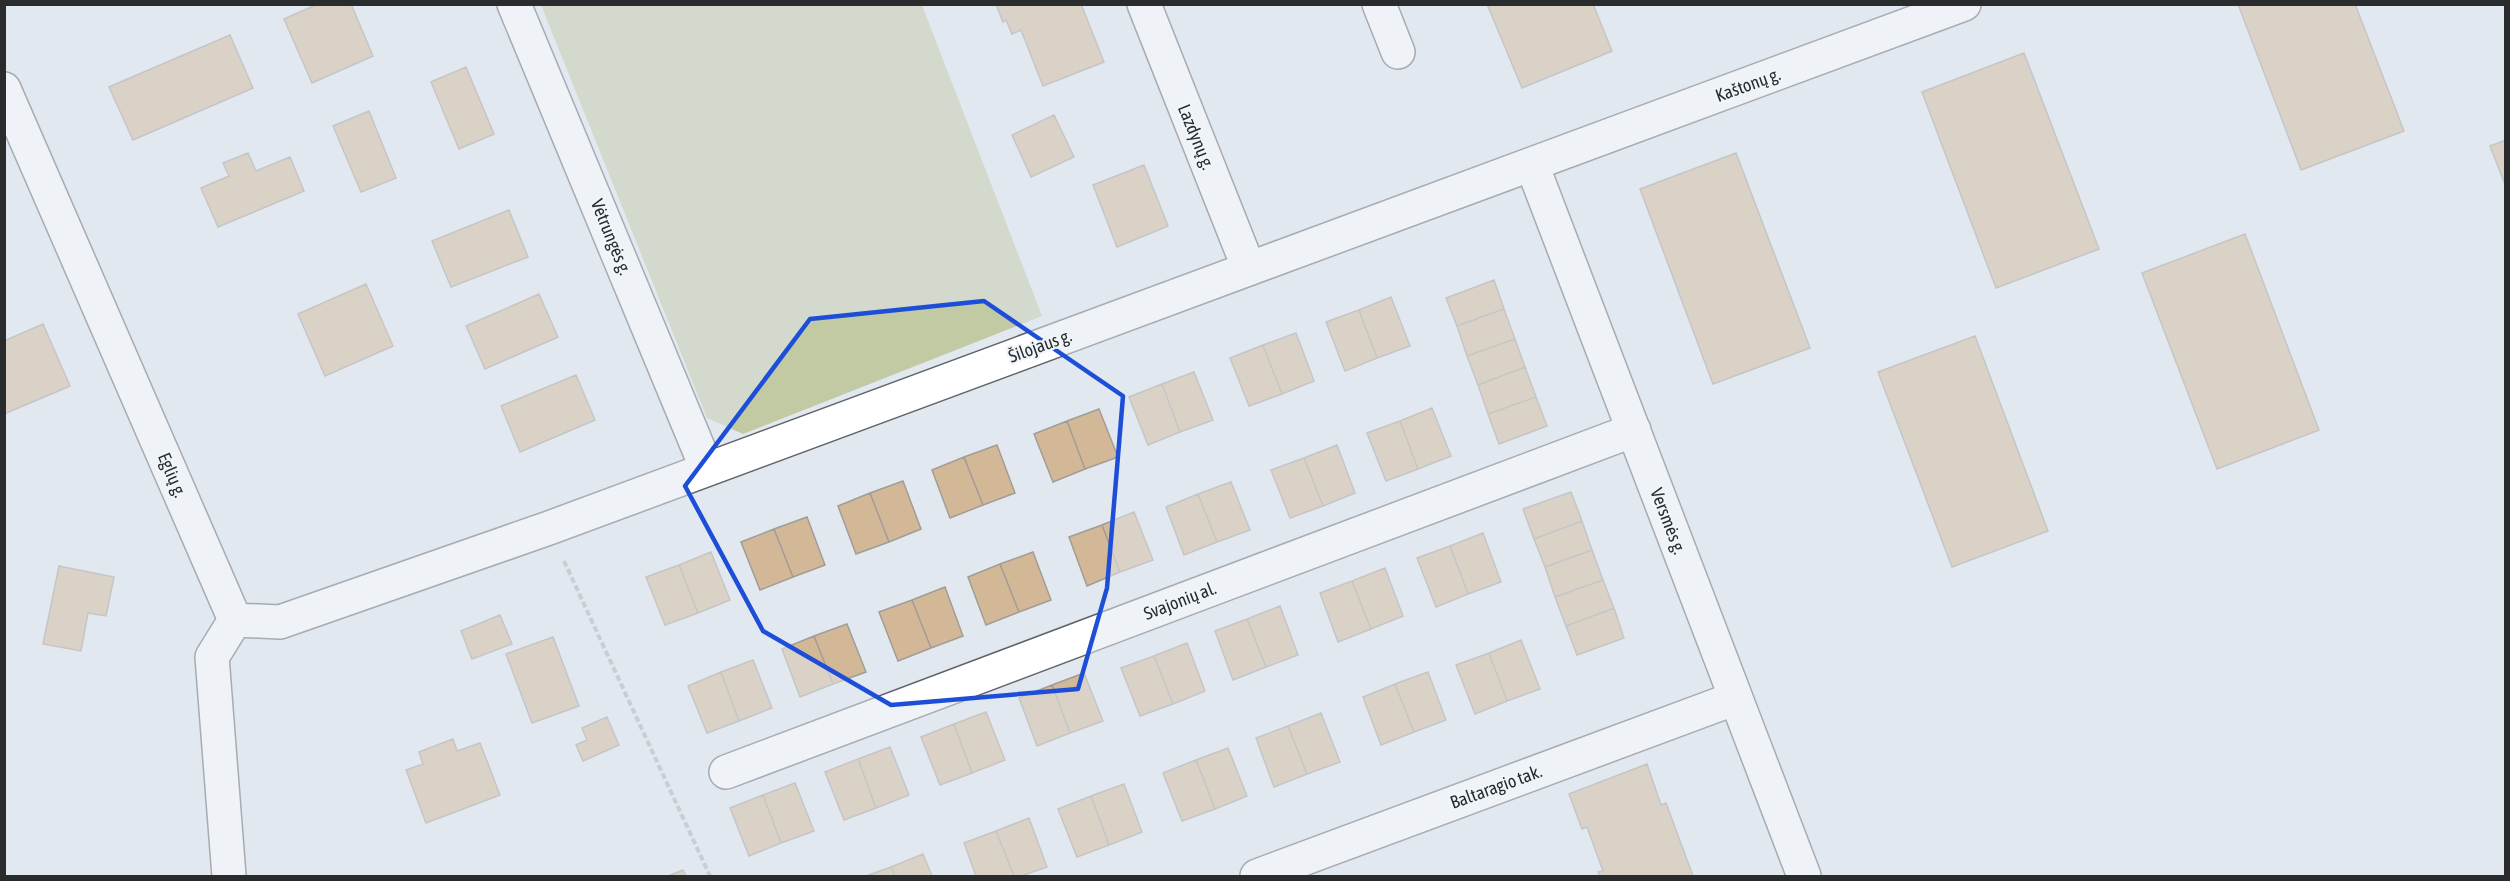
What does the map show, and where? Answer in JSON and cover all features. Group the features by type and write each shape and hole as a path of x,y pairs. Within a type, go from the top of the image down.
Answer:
{"street":[{"name":"Vėtrungės g.","path":"514,4 707,470"},
{"name":"Lazdynų g.","path":"1144,4 1249,269"},
{"path":"1378,4 1398,52"},
{"name":"Kaštonų g.","path":"1532,165 1964,4"},
{"name":"Eglių g.","path":"4,89 235,620"},
{"name":"Šilojaus g.","path":"235,620 280,622 549,528 1532,165"},
{"name":"Versmės g.","path":"1532,165 1804,876"},
{"name":"Svajonių al.","path":"726,772 1634,430"},
{"path":"229,876 212,657 235,620"},
{"name":"Baltaragio tak.","path":"1257,876 1736,698"}],"path":[{"path":"549,528 710,876"}],"highlighted area":[{"path":"984,301 1123,396 1107,588 1078,689 891,705 763,631 685,486 810,319"}],"green space":[{"path":"541,5 922,5 1042,316 743,434 707,418"}],"building":[{"path":"318,4 351,4 373,56 312,83 284,19"},
{"path":"996,4 1081,4 1104,62 1043,86 1021,30 1012,34 1006,20 1003,22"},
{"path":"1487,4 1593,4 1612,51 1522,88"},
{"path":"2238,4 2355,4 2404,131 2301,170"},
{"path":"230,35 253,88 133,140 109,87"},
{"path":"2024,53 2099,249 1996,288 1922,92"},
{"path":"466,67 494,134 459,149 431,82"},
{"path":"369,111 396,178 361,192 333,126"},
{"path":"1054,115 1074,157 1031,177 1012,135"},
{"path":"2506,140 2506,187 2490,146"},
{"path":"248,153 256,171 290,157 304,191 218,227 201,188 229,176 223,163"},
{"path":"1736,153 1810,348 1713,384 1640,189"},
{"path":"1144,165 1168,226 1117,247 1093,185"},
{"path":"509,210 528,257 451,287 432,241"},
{"path":"2245,234 2319,430 2217,469 2142,273"},
{"path":"1494,280 1504,309 1457,326 1446,298"},
{"path":"366,284 393,346 325,376 298,314"},
{"path":"539,294 558,337 485,369 466,326"},
{"path":"1391,297 1410,346 1377,358 1359,310"},
{"path":"1504,309 1515,339 1467,356 1457,326"},
{"path":"1359,310 1377,358 1345,371 1326,322"},
{"path":"43,324 70,386 4,414 4,341"},
{"path":"1296,333 1314,381 1282,394 1263,345"},
{"path":"1975,336 2048,531 1952,567 1878,372"},
{"path":"1515,339 1525,367 1478,385 1467,356"},
{"path":"1263,345 1282,394 1249,406 1230,358"},
{"path":"1525,367 1536,397 1488,414 1478,385"},
{"path":"1194,372 1213,420 1180,432 1162,384"},
{"path":"576,375 595,420 520,452 501,406"},
{"path":"1162,384 1180,432 1148,445 1129,397"},
{"path":"1536,397 1547,426 1499,444 1488,414"},
{"path":"1432,408 1451,456 1418,469 1400,421"},
{"path":"1099,409 1118,457 1085,469 1067,421"},
{"path":"1067,421 1085,469 1053,482 1034,434"},
{"path":"1400,421 1418,469 1386,481 1367,433"},
{"path":"997,445 1015,493 983,505 964,457"},
{"path":"1337,445 1355,493 1323,506 1304,458"},
{"path":"964,457 983,505 950,518 932,470"},
{"path":"1304,458 1323,506 1290,518 1271,470"},
{"path":"903,481 921,529 889,542 870,493"},
{"path":"1231,482 1250,530 1217,542 1198,494"},
{"path":"1571,492 1582,521 1534,539 1523,509"},
{"path":"870,493 889,542 856,554 838,506"},
{"path":"1198,494 1217,542 1184,555 1166,507"},
{"path":"1134,512 1153,560 1120,572 1102,525"},
{"path":"807,517 825,565 793,577 774,529"},
{"path":"1582,521 1592,550 1545,567 1534,539"},
{"path":"1102,525 1120,572 1087,586 1069,537"},
{"path":"774,529 793,577 760,590 741,542"},
{"path":"1483,533 1501,582 1468,594 1450,546"},
{"path":"1450,546 1468,594 1436,607 1417,558"},
{"path":"1592,550 1603,580 1555,597 1545,567"},
{"path":"711,552 730,600 698,613 679,565"},
{"path":"1033,552 1051,600 1019,612 1000,564"},
{"path":"1000,564 1019,612 986,625 968,577"},
{"path":"679,565 698,613 665,625 646,577"},
{"path":"59,566 114,577 106,616 88,613 81,651 43,644"},
{"path":"1385,568 1403,616 1371,629 1352,581"},
{"path":"1603,580 1614,608 1566,626 1555,597"},
{"path":"1352,581 1371,629 1338,642 1320,593"},
{"path":"945,587 963,636 931,648 912,600"},
{"path":"912,600 931,648 898,661 879,612"},
{"path":"1280,606 1298,655 1266,667 1247,619"},
{"path":"1614,608 1624,638 1577,655 1566,626"},
{"path":"500,615 512,644 472,659 461,631"},
{"path":"1247,619 1266,667 1233,680 1215,631"},
{"path":"847,624 866,672 833,684 814,636"},
{"path":"814,636 833,684 800,697 782,649"},
{"path":"553,637 579,706 532,723 506,654"},
{"path":"1521,640 1540,689 1507,701 1489,653"},
{"path":"1187,643 1205,691 1173,704 1154,656"},
{"path":"1489,653 1507,701 1475,714 1456,665"},
{"path":"1154,656 1173,704 1140,716 1121,668"},
{"path":"753,660 772,708 739,721 721,672"},
{"path":"721,672 739,721 707,733 688,686"},
{"path":"1428,672 1446,720 1414,732 1395,684"},
{"path":"1084,673 1103,721 1070,733 1052,685"},
{"path":"1395,684 1414,732 1381,745 1363,697"},
{"path":"1052,685 1070,733 1037,746 1019,698"},
{"path":"986,712 1005,760 972,773 954,724"},
{"path":"1321,713 1340,762 1307,774 1288,726"},
{"path":"607,717 619,745 583,761 576,745 587,740 582,728"},
{"path":"954,724 972,773 940,785 921,737"},
{"path":"1288,726 1307,774 1274,787 1256,738"},
{"path":"453,739 457,751 480,743 500,795 426,823 406,770 423,764 419,752"},
{"path":"890,747 909,795 876,808 858,759"},
{"path":"1228,748 1247,796 1215,809 1196,760"},
{"path":"858,759 876,808 844,820 825,772"},
{"path":"1196,760 1215,809 1182,821 1163,773"},
{"path":"1647,764 1661,805 1666,803 1693,876 1600,876 1598,872 1603,871 1587,827 1582,829 1569,794"},
{"path":"795,783 814,831 781,843 763,795"},
{"path":"1124,784 1142,832 1109,845 1091,796"},
{"path":"763,795 781,843 749,856 730,808"},
{"path":"1091,796 1109,845 1077,857 1058,809"},
{"path":"1029,818 1047,867 1021,876 1014,876 996,831"},
{"path":"996,831 1014,876 976,876 964,843"},
{"path":"923,854 932,876 895,876 891,867"},
{"path":"891,867 895,876 866,876"},
{"path":"683,870 686,876 668,876"}]}
